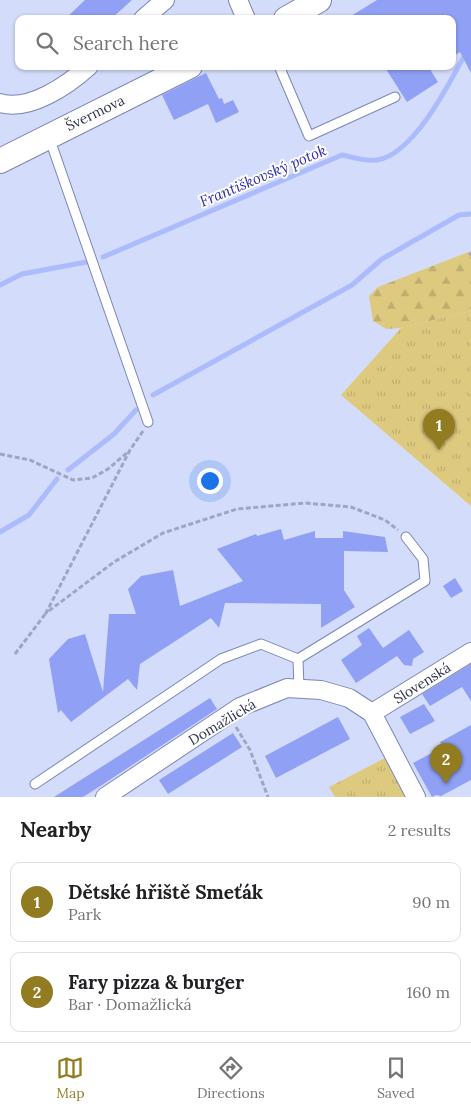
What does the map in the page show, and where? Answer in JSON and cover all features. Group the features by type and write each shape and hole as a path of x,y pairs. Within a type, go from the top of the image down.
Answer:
{"street":[{"path":"148,15 165,0"},
{"path":"238,0 244,15"},
{"path":"293,15 319,0"},
{"path":"2,106 40,100 83,70"},
{"name":"Švermova","path":"0,162 182,70"},
{"name":"Slovenská","path":"372,714 471,652"},
{"name":"Domažlická","path":"105,797 240,708 286,688 299,688 321,690 349,698 372,714 416,797"}],"lane":[{"path":"281,70 309,136 395,97"},
{"path":"49,136 148,422"},
{"path":"298,659 425,581 423,558 406,537"},
{"path":"35,784 221,659 261,644 298,659"},
{"path":"298,659 299,688"}],"path":[{"path":"15,654 46,613 130,450 148,422"},
{"path":"0,454 30,460 73,480 92,478 108,470 130,450"},
{"path":"46,613 114,562 163,533 237,509 305,504 350,507 385,520 406,537"},
{"path":"229,715 250,750 268,797"}],"green space":[{"path":"471,251 471,311 401,328 386,329 373,321 369,296 378,287"},
{"path":"471,311 471,506 341,395 401,328"},
{"path":"385,758 405,797 335,797 329,787"}],"building":[{"path":"85,0 132,0 115,15 69,15"},
{"path":"377,0 471,0 471,73 460,52 456,54 456,15 353,15"},
{"path":"387,70 430,70 438,82 407,102"},
{"path":"206,73 219,99 222,98 224,104 233,100 239,112 216,123 208,104 174,120 162,95"},
{"path":"281,529 284,540 315,531 315,538 343,538 343,531 385,537 388,552 344,551 344,590 355,607 321,628 321,604 225,603 219,628 211,618 140,664 137,690 128,679 71,722 61,710 58,713 49,659 68,639 85,634 103,692 109,614 136,614 128,589 141,576 173,570 180,606 243,581 217,549 256,534 257,536"},
{"path":"455,578 463,591 451,598 443,586"},
{"path":"369,628 383,648 409,630 424,652 413,659 412,666 404,665 397,656 356,683 341,660 362,645 357,636"},
{"path":"471,664 471,701 462,687 430,706 422,694"},
{"path":"210,698 217,709 102,785 83,797 54,797"},
{"path":"424,704 435,721 410,734 400,717"},
{"path":"338,717 350,739 276,778 265,756"},
{"path":"471,725 471,780 441,796 436,795 432,797 413,763 443,747 440,742"},
{"path":"233,733 242,747 168,794 159,780"}],"waterway":[{"name":"Františkovský potok","path":"103,257 342,155 364,160 377,160 391,155 406,144 432,112 471,43"},
{"path":"153,395 352,285 382,259 459,215 471,214"},
{"name":"Františkovský potok","path":"0,285 22,274 92,261"},
{"path":"68,470 114,434 136,410"},
{"path":"0,532 29,515 57,479"}],"place":[{"name":"Dětské hřiště Smeťák","path":"439,450"},
{"name":"Fary pizza & burger","path":"446,784"}]}
